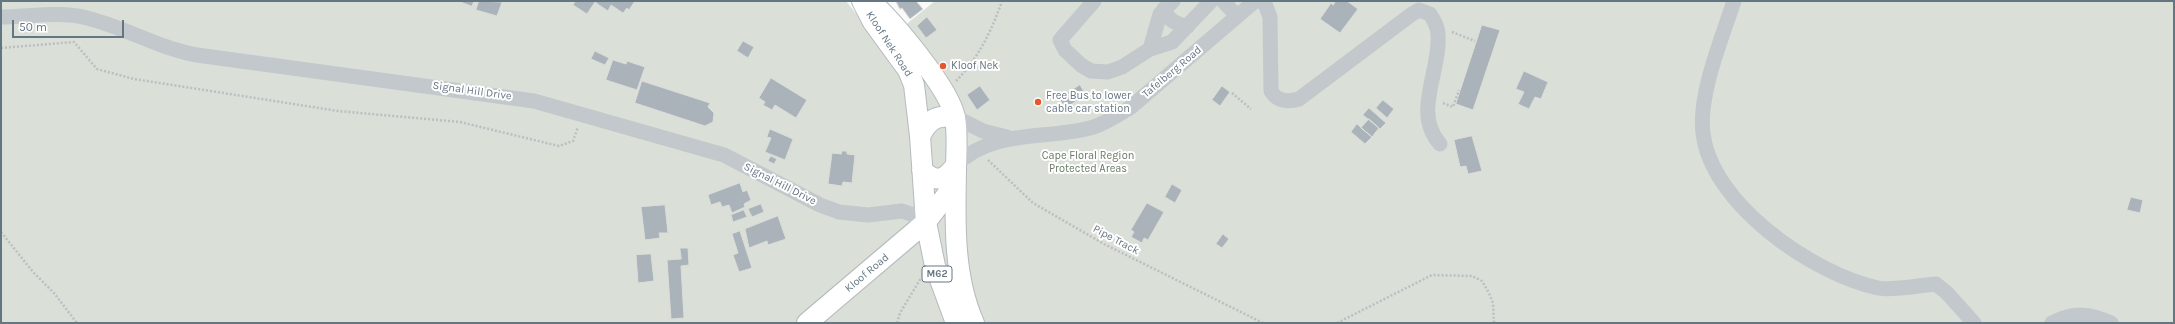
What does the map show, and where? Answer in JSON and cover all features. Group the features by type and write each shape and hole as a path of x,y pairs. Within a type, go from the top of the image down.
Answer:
{"main road":[{"name":"Kloof Nek Road","path":"862,1 873,22 900,58 911,77 916,97 920,136"},
{"name":"Kloof Nek Road","path":"870,1 883,12 942,88 952,104 955,117"},
{"path":"920,136 926,125 934,118 942,116 955,117"},
{"name":"M62","path":"955,117 957,248 962,287 974,323"},
{"name":"M62","path":"920,136 926,222 935,266 956,323"},
{"path":"922,170 932,178 940,179 949,174 956,174"},
{"name":"Kloof Road","path":"807,323 926,222 956,174"}],"lane":[{"path":"1094,1 1060,40 1076,62 1091,71 1108,72 1122,67 1150,49 1172,42 1211,1"},
{"path":"1223,1 1236,15"},
{"path":"1264,1 1270,17 1271,92 1273,95 1286,101 1299,99 1412,14 1419,10 1430,14 1436,26 1438,46 1429,98 1428,122 1434,138 1440,144"},
{"path":"1734,1 1709,81 1702,115 1707,151 1724,184 1742,208 1759,224 1800,253 1833,272 1851,280 1880,288 1936,284 1947,293 1974,323"},
{"name":"Tafelberg Road","path":"956,174 976,149 1010,138 1081,130 1108,121 1131,107 1249,3"},
{"path":"1150,49 1160,14 1169,5"},
{"path":"1169,5 1166,14 1175,23 1186,27"},
{"name":"Signal Hill Drive","path":"1,17 62,15 79,16 110,25 174,49 197,55 506,96 540,102 724,155 820,205 839,212 868,215 902,211 914,215 926,222"},
{"name":"Tafelberg Road","path":"955,117 987,132 1010,138"},
{"path":"2052,323 2063,317 2077,314 2090,315 2111,323"}],"path":[{"path":"954,84 979,52 994,24 1002,1"},
{"path":"1436,26 1475,41"},
{"path":"1,48 74,42 97,69 134,79 338,111 460,122 559,146 573,141 582,113"},
{"path":"1453,107 1459,90"},
{"path":"1232,93 1251,109"},
{"name":"Pipe Track","path":"976,149 1033,203 1117,251 1263,323"},
{"path":"1,232 33,272 54,293 77,323"},
{"path":"897,323 900,313 922,276 935,266"},
{"path":"1337,323 1432,275 1472,276 1482,281 1493,303 1494,323"}],"green space":[{"name":"Cape Floral Region Protected Areas","path":"1,1 846,1 883,48 909,22 935,1 2174,1 2174,323 1,323"}],"building":[{"path":"458,1 474,1 472,6"},
{"path":"479,1 502,2 497,16 476,10"},
{"path":"576,1 595,2 587,14 573,5"},
{"path":"597,1 635,1 629,10 627,8 623,13 611,5 608,11 596,3"},
{"path":"896,1 916,1 923,9 910,19 902,8 900,9"},
{"path":"1336,1 1347,1 1358,9 1340,33 1320,19 1331,3 1333,5"},
{"path":"927,17 937,30 926,38 917,26"},
{"path":"1482,25 1500,30 1473,110 1456,104"},
{"path":"743,41 754,47 748,58 737,51"},
{"path":"595,51 609,58 605,65 591,59"},
{"path":"613,60 626,64 627,61 645,67 637,90 606,80"},
{"path":"1524,71 1548,82 1541,99 1535,97 1529,109 1518,104 1524,92 1516,89"},
{"path":"771,78 807,100 796,118 775,105 772,110 763,105 765,102 759,98"},
{"path":"642,81 710,103 708,107 714,113 713,122 705,126 635,103"},
{"path":"1080,85 1086,95 1065,108 1059,98"},
{"path":"980,86 990,100 977,110 967,95"},
{"path":"1222,86 1230,92 1220,106 1212,100"},
{"path":"1383,100 1394,109 1387,118 1376,108"},
{"path":"1369,108 1386,123 1380,129 1363,115"},
{"path":"1369,119 1379,128 1372,137 1361,128"},
{"path":"1357,124 1372,137 1365,144 1351,132"},
{"path":"770,129 793,139 785,160 765,152 771,138 767,137"},
{"path":"1472,136 1482,171 1468,174 1466,166 1460,167 1454,140"},
{"path":"842,151 847,151 847,154 855,155 852,183 843,182 842,186 828,184 832,153 841,154"},
{"path":"771,156 777,159 774,164 768,161"},
{"path":"740,183 743,192 747,190 751,200 744,204 745,207 732,213 729,205 722,207 720,202 711,205 708,195"},
{"path":"1172,184 1182,190 1175,203 1165,197"},
{"path":"2131,197 2143,200 2140,213 2127,210"},
{"path":"1147,203 1164,212 1148,240 1144,238 1142,243 1131,237 1134,232 1131,230"},
{"path":"761,204 764,212 752,217 748,209"},
{"path":"665,205 668,233 659,233 660,238 645,240 641,207"},
{"path":"744,210 747,217 733,222 731,215"},
{"path":"778,216 786,239 768,245 767,241 749,248 745,229"},
{"path":"740,231 752,268 739,272 733,255 738,253 732,234"},
{"path":"1223,234 1229,239 1222,248 1216,244"},
{"path":"680,248 688,248 689,265 681,266 684,318 671,319 667,260 681,259"},
{"path":"651,254 654,281 638,283 636,255"}],"place":[{"name":"Kloof Nek","path":"943,66"},
{"name":"Free Bus to lower cable car station","path":"1038,102"}]}
